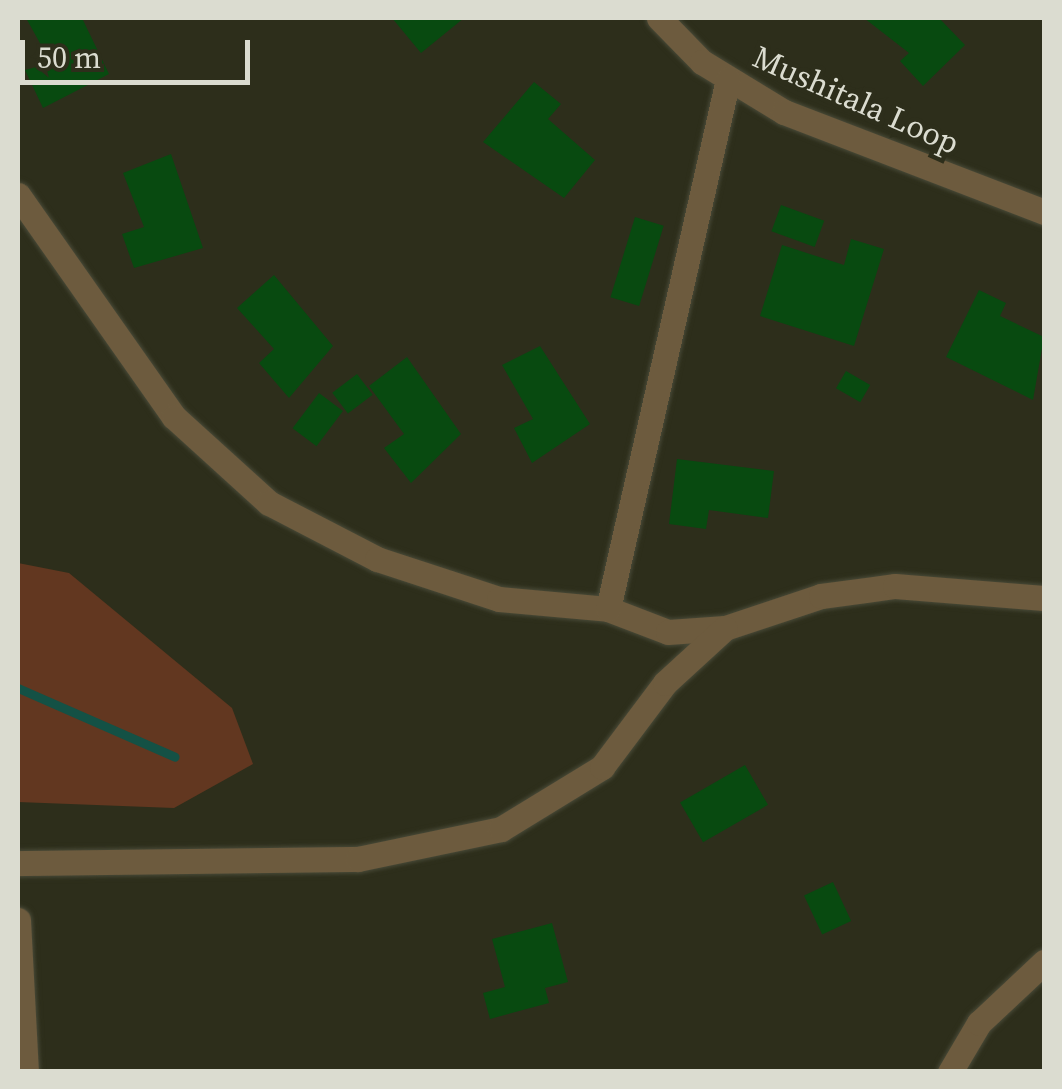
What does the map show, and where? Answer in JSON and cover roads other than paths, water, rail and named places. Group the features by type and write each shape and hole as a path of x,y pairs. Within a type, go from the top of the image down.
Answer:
{"street":[{"name":"Mushitala Loop","path":"659,18 728,79 784,112 1044,212"},
{"path":"608,609 728,79"},
{"path":"18,196 174,417 268,502 377,559 499,599 608,609 668,632 726,628 821,596 895,586 1044,598"},
{"path":"18,863 358,859 501,828 602,767 665,683 726,628"},
{"path":"18,920 26,1072"},
{"path":"950,1072 980,1024 1044,962"}],"waterway":[{"path":"18,688 175,757"}]}
